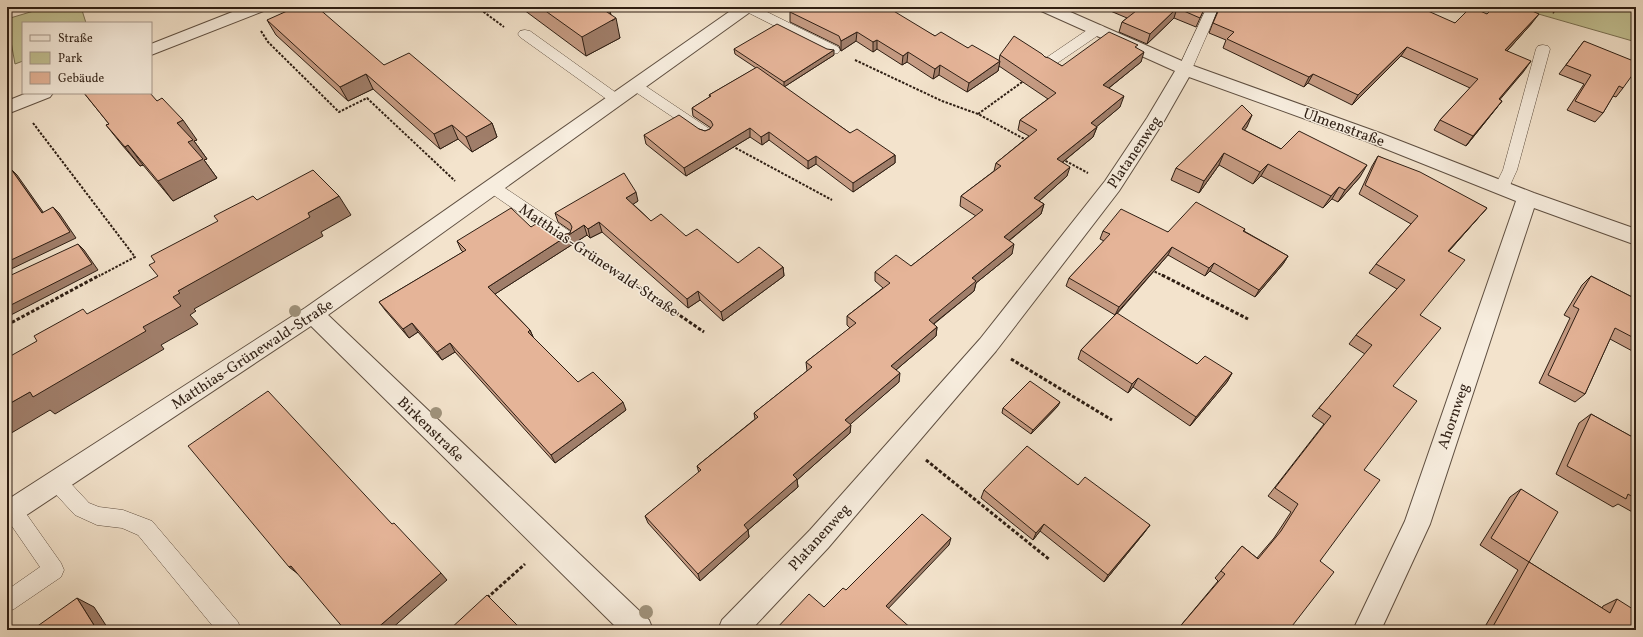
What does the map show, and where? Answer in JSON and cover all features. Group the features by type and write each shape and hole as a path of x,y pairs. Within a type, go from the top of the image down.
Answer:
{"street":[{"path":"152,50 260,7"},
{"name":"Matthias-Grünewald-Straße","path":"10,512 314,314 494,188 747,7"},
{"name":"Ulmenstraße","path":"1045,7 1098,29 1185,69 1372,137 1527,198 1636,237"},
{"name":"Platanenweg","path":"732,630 819,539 988,345 1078,232 1112,186 1155,121 1185,69"},
{"path":"13,106 42,94"},
{"name":"Ahornweg","path":"1367,630 1416,524 1527,198"},
{"name":"Birkenstraße","path":"314,314 639,630"}],"lane":[{"name":"Matthias-Grünewald-Straße","path":"747,7 833,50"},
{"path":"1185,69 1213,7"},
{"path":"1048,63 1098,29"},
{"path":"525,34 617,100"},
{"path":"1502,188 1510,170 1543,49"},
{"path":"636,86 706,133"},
{"name":"Matthias-Grünewald-Straße","path":"494,188 566,237"},
{"path":"57,482 82,509 97,516 123,518 145,528 230,630"},
{"path":"7,602 54,570 10,512"}],"path":[{"path":"477,7 507,30 525,34"},
{"path":"1547,7 1554,13"},
{"path":"244,14 264,34 268,42 339,112 367,98 476,200"},
{"path":"833,50 942,101 978,114 1034,144"},
{"path":"978,114 1048,63"},
{"path":"7,325 135,257 13,106"},
{"path":"706,133 832,200"},
{"path":"1055,156 1112,186"},
{"name":"Matthias-Grünewald-Straße","path":"566,237 704,332"},
{"path":"1148,269 1248,319"},
{"path":"988,345 1112,420"},
{"path":"903,441 1050,560"},
{"path":"486,599 549,543"}],"green space":[{"path":"47,7 81,7 86,22 22,22 22,61 15,64 7,19"},
{"path":"1514,7 1636,7 1636,42"}],"building":[{"path":"296,7 317,7 384,65 409,53 492,123 466,137 452,125 434,134 366,74 340,87 267,20"},
{"path":"540,7 609,7 604,10 616,18 582,37"},
{"path":"798,7 887,7 935,36 941,32 968,48 972,45 1000,61 969,83 940,65 935,69 908,52 903,56 877,40 873,42 857,32 841,41 839,36 790,12"},
{"path":"1126,7 1205,7 1200,18 1177,8 1150,34 1122,22 1136,11"},
{"path":"1220,7 1419,7 1455,23 1471,7 1487,14 1494,7 1523,7 1539,14 1505,50 1531,61 1499,99 1502,101 1473,136 1440,120 1478,79 1407,47 1358,95 1313,74 1309,77 1227,39 1234,32 1213,23"},
{"path":"777,24 827,49 834,50 784,82 734,49"},
{"path":"1109,32 1138,45 1135,47 1144,52 1103,85 1124,96 1091,123 1097,127 1057,159 1070,167 1034,198 1044,204 1004,237 1014,244 972,278 976,281 929,320 937,327 891,366 900,373 845,420 851,425 793,475 797,479 744,525 748,530 698,574 645,516 701,470 697,466 758,417 754,413 812,367 806,362 856,323 847,316 890,283 875,272 896,255 911,266 983,210 961,196 1001,166 996,163 1037,130 1020,120 1056,93 1000,55 1014,36 1045,57 1062,66"},
{"path":"1584,41 1636,62 1636,70 1623,88 1619,86 1603,113 1575,101 1591,75 1566,65"},
{"path":"757,67 850,133 857,129 895,155 853,183 816,156 808,161 769,132 761,137 750,128 684,168 644,135 679,115 699,129 705,131 710,129 713,125 711,121 692,108 711,96 709,95"},
{"path":"85,94 151,94 157,101 162,98 183,120 177,123 193,140 188,142 203,159 158,181 128,145 125,147 106,125 109,124"},
{"path":"1242,105 1252,115 1242,129 1281,149 1299,131 1367,165 1345,190 1339,187 1331,196 1268,164 1260,172 1224,153 1204,181 1176,168"},
{"path":"1378,156 1420,172 1487,208 1448,251 1465,260 1420,315 1441,328 1393,386 1417,401 1364,470 1380,480 1320,561 1334,572 1289,630 1177,630 1225,574 1221,571 1242,546 1258,559 1281,531 1298,504 1275,488 1331,416 1319,408 1372,345 1356,335 1405,280 1376,264 1418,216 1365,185"},
{"path":"11,169 42,213 53,207 70,232 7,262 7,171"},
{"path":"313,170 339,196 308,213 310,217 178,291 180,293 173,297 181,306 143,327 146,331 33,397 30,392 7,405 7,358 37,341 34,336 83,309 87,314 158,276 149,265 155,262 151,256 218,221 214,216 253,196 257,200"},
{"path":"624,173 636,192 626,198 651,221 661,214 686,236 697,229 738,263 759,247 783,267 721,312 698,291 687,299 599,222 588,229 584,225 488,287 530,330 528,332 578,382 593,372 623,402 551,455 450,343 437,352 412,323 403,329 379,302 466,250 457,241 511,208 531,227 539,222 556,233 563,235 570,233 572,227 570,223 555,213"},
{"path":"1196,202 1245,229 1243,231 1288,256 1259,290 1214,263 1209,268 1172,247 1119,307 1069,278 1110,234 1103,231 1121,209 1168,232"},
{"path":"78,244 92,264 7,307 7,277"},
{"path":"1591,276 1636,299 1636,339 1615,328 1585,394 1548,375 1579,309 1573,306"},
{"path":"1117,313 1197,364 1205,356 1232,373 1196,417 1138,378 1132,384 1081,350"},
{"path":"1030,381 1060,402 1033,430 1003,408"},
{"path":"268,391 392,524 394,523 441,573 375,630 345,630 291,566 289,567 188,446"},
{"path":"1591,414 1636,439 1636,499 1628,494 1626,499 1567,466"},
{"path":"1027,446 1078,485 1085,477 1150,525 1108,575 1044,524 1036,533 984,490"},
{"path":"1521,489 1558,512 1529,562 1491,538"},
{"path":"922,514 951,538 886,606 913,630 775,630 809,594 824,607 843,588 846,590"},
{"path":"1529,562 1610,613 1617,599 1636,611 1636,630 1491,630"},
{"path":"487,595 522,630 449,630"},
{"path":"77,598 97,630 32,630"}]}
